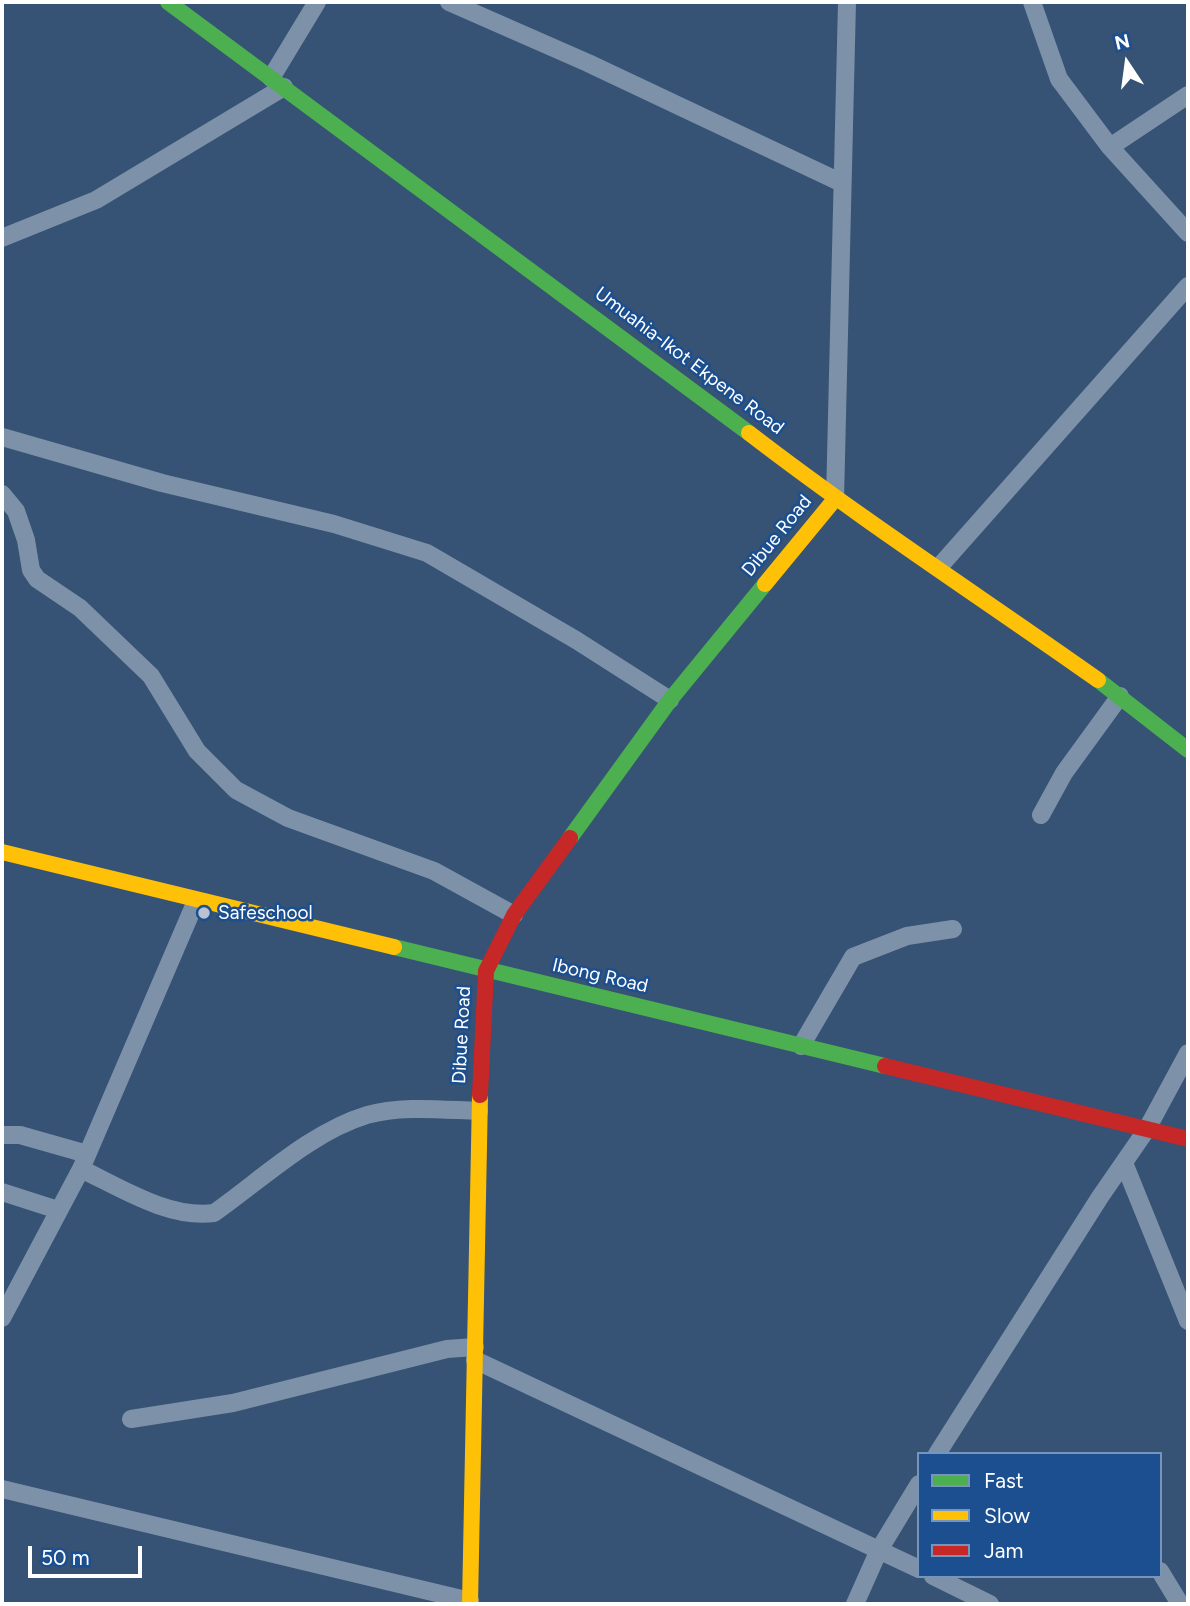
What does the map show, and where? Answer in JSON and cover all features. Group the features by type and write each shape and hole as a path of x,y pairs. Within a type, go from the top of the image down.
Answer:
{"street":[{"name":"Umuahia-Ikot Ekpene Road","path":"168,2 653,359 835,499 939,567 1120,696 1188,750"},
{"path":"2,238 96,200 278,83 317,2"},
{"path":"449,2 588,63 842,183"},
{"path":"835,499 847,2"},
{"path":"1032,2 1059,79 1110,147 1188,233"},
{"path":"1110,147 1188,95"},
{"path":"939,567 1188,286"},
{"path":"2,437 162,483 334,524 427,553 576,640 670,700"},
{"path":"2,494 16,511 26,540 31,570 37,579 80,608 151,676 197,751 236,790 288,818 435,871 514,915"},
{"name":"Dibue Road","path":"470,1602 479,1111 486,971 514,915 670,700 835,499"},
{"path":"1041,815 1064,773 1120,696"},
{"name":"Ibong Road","path":"2,852 1188,1139"},
{"path":"2,1318 84,1161 196,901"},
{"path":"801,1046 853,957 907,936 953,929"},
{"path":"938,1452 1100,1197 1147,1129 1188,1053"},
{"path":"2,1135 20,1135 84,1161 132,1194 200,1215 214,1213 321,1138 368,1115 426,1109 479,1111"},
{"path":"1124,1163 1188,1321"},
{"path":"2,1192 58,1210"},
{"path":"131,1419 233,1403 447,1349 475,1354 917,1568"},
{"path":"855,1604 879,1550 917,1488"},
{"path":"2,1489 470,1602"},
{"path":"1162,1574 1180,1604"},
{"path":"937,1578 990,1604"}],"traffic: fast":[{"path":"168,2 749,433"},
{"path":"570,838 670,700 765,584"},
{"path":"1098,680 1188,750"},
{"path":"394,947 885,1066"}],"traffic: slow":[{"path":"749,433 878,528 1098,680"},
{"path":"765,584 835,499"},
{"path":"2,852 394,947"},
{"path":"470,1604 480,1095"}],"traffic: jam":[{"path":"480,1095 486,971 514,915 570,838"},
{"path":"885,1066 1188,1139"}],"place":[{"name":"Safeschool","path":"204,913"}]}
